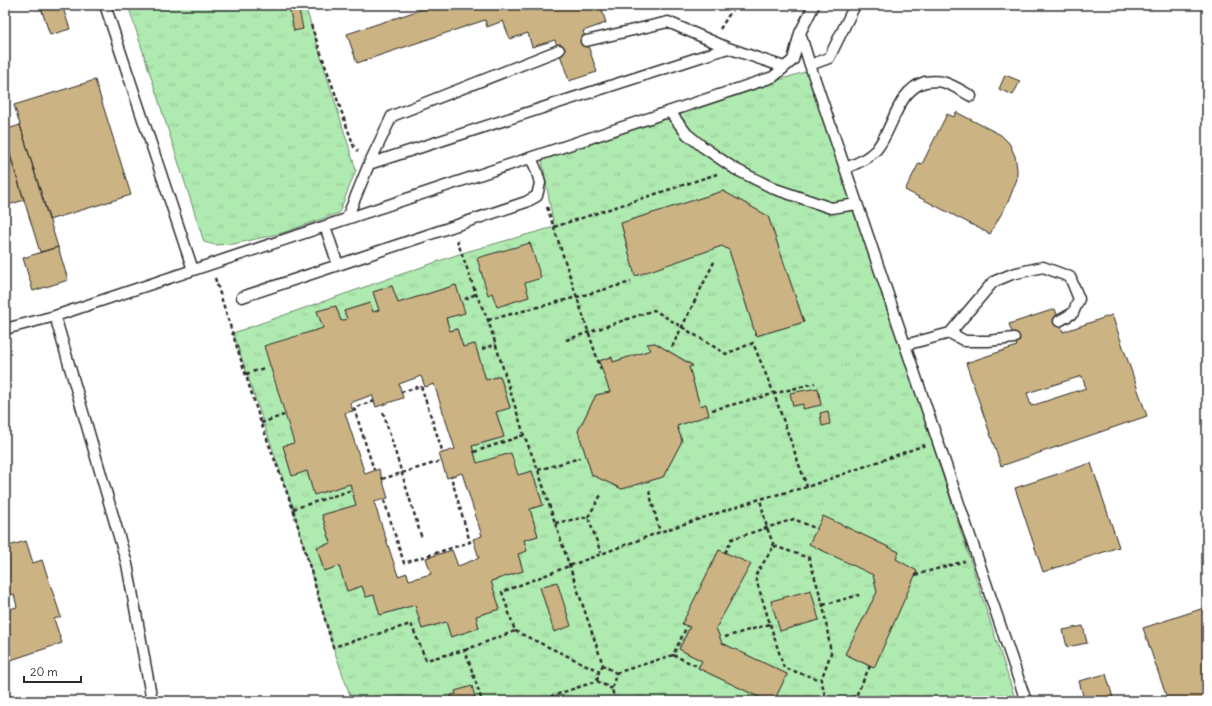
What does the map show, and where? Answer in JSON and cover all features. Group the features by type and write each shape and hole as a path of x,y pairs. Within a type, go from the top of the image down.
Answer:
{"lane":[{"path":"105,5 193,270"},
{"path":"5,328 55,316 773,77 793,60 800,33 814,5"},
{"path":"810,65 829,58 855,5"},
{"path":"586,41 668,22 712,42 784,67"},
{"path":"800,33 1026,701"},
{"path":"369,164 728,48"},
{"path":"347,218 369,164 392,116 559,50"},
{"path":"845,168 862,161 876,149 886,134 904,98 914,87 928,82 944,82 971,96"},
{"path":"670,112 686,134 735,169 775,189 831,208 857,204"},
{"path":"242,297 526,202 537,196 540,183 531,158"},
{"path":"325,226 338,265"},
{"path":"905,345 950,333 993,282 1012,274 1043,267 1070,277 1079,299 1073,313 1059,321"},
{"path":"55,316 127,564 152,701"},
{"path":"950,333 966,341 988,341 1014,338"}],"path":[{"path":"712,42 735,5"},
{"path":"311,25 354,147 369,164"},
{"path":"554,227 735,169"},
{"path":"540,183 601,370"},
{"path":"452,227 476,294 488,320 524,435 538,470 554,523 603,665 616,674"},
{"path":"672,347 715,260"},
{"path":"210,264 261,424 293,509 333,647 410,624 426,660 466,650 515,631"},
{"path":"488,320 631,282"},
{"path":"465,299 476,294"},
{"path":"566,340 654,310 726,354 753,343 774,394 807,487"},
{"path":"482,349 496,344"},
{"path":"246,374 264,368"},
{"path":"712,410 815,383"},
{"path":"401,392 421,386 443,453"},
{"path":"374,401 354,408 374,470"},
{"path":"383,412 422,538"},
{"path":"261,424 284,415"},
{"path":"474,452 524,435"},
{"path":"599,671 515,631 502,592 660,532 760,499 807,487 937,440"},
{"path":"538,470 580,458"},
{"path":"382,479 441,461"},
{"path":"384,500 404,563 470,542 451,477"},
{"path":"293,509 352,490"},
{"path":"649,491 660,532"},
{"path":"554,523 588,517 601,495"},
{"path":"760,499 767,528 774,546 809,558 823,605 831,653 821,680 827,701"},
{"path":"588,517 601,554"},
{"path":"725,553 732,540 794,519 817,529"},
{"path":"774,546 754,576 784,668 821,680"},
{"path":"915,575 977,558"},
{"path":"823,605 859,595"},
{"path":"726,637 770,624"},
{"path":"673,655 687,626"},
{"path":"466,650 482,701"},
{"path":"616,674 673,655 699,667"},
{"path":"597,681 599,671 603,665"},
{"path":"837,701 856,696 870,666"},
{"path":"615,701 612,689 616,674"},
{"path":"537,701 597,681 612,689"}],"green space":[{"path":"128,5 305,5 356,170 339,213 282,233 234,244 215,245 204,242"},
{"path":"811,70 1016,701 774,701 787,674 722,643 716,628 750,564 719,550 683,624 690,627 679,649 702,661 698,668 767,701 352,701 333,647 293,509 233,333 462,253 554,227 541,154","holes":["723,191 768,216 804,322 756,336 729,250 722,246 635,275 621,224","456,285 464,312 446,318 450,331 457,329 463,347 475,344 486,380 500,376 510,407 496,412 504,437 472,446 477,463 518,475 532,471 543,505 530,509 538,536 524,540 518,554 523,571 491,581 499,609 476,616 479,628 451,637 446,622 422,629 415,605 381,615 374,595 366,597 362,586 347,591 339,566 324,571 317,548 331,543 322,515 356,505 350,484 314,494 307,471 292,475 283,446 294,443 323,328 318,311 336,306 341,321 347,319 344,311 370,303 373,312 379,310 373,292 392,286 398,303","655,343 693,365 689,367 700,406 706,404 709,415 677,426 682,441 663,477 622,489 592,475 578,431 596,395 610,392 599,361 611,357 613,362 651,350 647,344","823,516 899,552 896,559 917,571 873,668 845,654 877,592 873,575"]}],"building":[{"path":"40,5 62,5 70,29 50,35"},
{"path":"298,5 303,29 294,31 289,7"},
{"path":"435,5 616,5 602,10 606,23 583,31 597,72 569,81 555,40 532,47 528,33 510,39 503,21 487,27 485,20 357,63 347,34"},
{"path":"1005,75 1020,81 1013,95 999,89"},
{"path":"95,80 131,195 49,220 14,105"},
{"path":"956,112 1001,135 1009,143 1015,156 1017,179 1008,202 990,234 905,190 919,163 922,164 947,114 954,117"},
{"path":"20,125 58,247 40,252 5,138 5,130"},
{"path":"8,150 24,200 5,206 5,151"},
{"path":"723,191 768,216 804,322 756,336 729,250 722,246 635,276 621,223"},
{"path":"530,243 541,278 525,283 529,297 497,307 492,293 488,295 477,258"},
{"path":"58,247 68,280 33,291 23,258"},
{"path":"456,285 465,313 446,318 450,331 457,329 463,347 475,344 486,380 500,376 510,408 496,412 504,437 472,446 477,463 511,453 518,475 532,471 543,505 530,509 538,536 524,540 527,551 518,554 523,571 491,581 500,609 476,616 479,628 451,637 446,622 422,629 415,605 380,615 374,595 366,597 362,586 347,591 339,566 324,571 317,547 331,543 322,515 356,505 350,484 314,495 307,471 292,476 283,446 294,443 264,346 323,328 317,311 336,306 341,321 347,319 344,311 370,303 373,312 379,310 373,292 392,286 398,303","holes":["421,376 425,387 434,384 455,449 439,454 447,478 462,473 482,536 473,539 479,558 458,566 452,550 426,558 431,574 409,580 407,573 398,576 374,502 388,498 379,469 365,474 345,413 353,411 350,403 372,395 376,407 403,398 399,384"]},
{"path":"1055,309 1063,332 1112,315 1147,416 1001,466 966,363 1017,346 1009,324","holes":["1082,376 1086,388 1031,406 1027,393"]},
{"path":"655,343 693,366 689,367 700,406 706,404 709,415 677,426 682,441 663,477 622,489 592,475 578,431 596,395 610,392 599,361 612,357 613,362 651,350 647,344"},
{"path":"818,388 821,405 803,409 803,404 793,406 790,393"},
{"path":"828,411 830,424 822,426 820,413"},
{"path":"1091,463 1119,547 1043,572 1015,488"},
{"path":"823,516 899,552 896,559 917,571 874,668 845,654 877,592 873,575 809,544"},
{"path":"26,541 33,563 42,560 61,617 54,619 62,643 5,662 5,610 17,607 14,594 5,597 5,547"},
{"path":"719,550 751,564 716,628 722,643 787,674 774,701 767,701 698,668 702,661 679,649 690,627 682,624"},
{"path":"557,582 571,626 554,632 540,587"},
{"path":"811,590 819,620 780,631 771,601"},
{"path":"1207,607 1207,701 1168,701 1143,628"},
{"path":"1083,626 1087,643 1067,647 1063,630"},
{"path":"1106,674 1114,701 1078,701 1084,699 1079,681"},
{"path":"472,686 476,701 452,701 451,695 456,694 455,691"}]}
